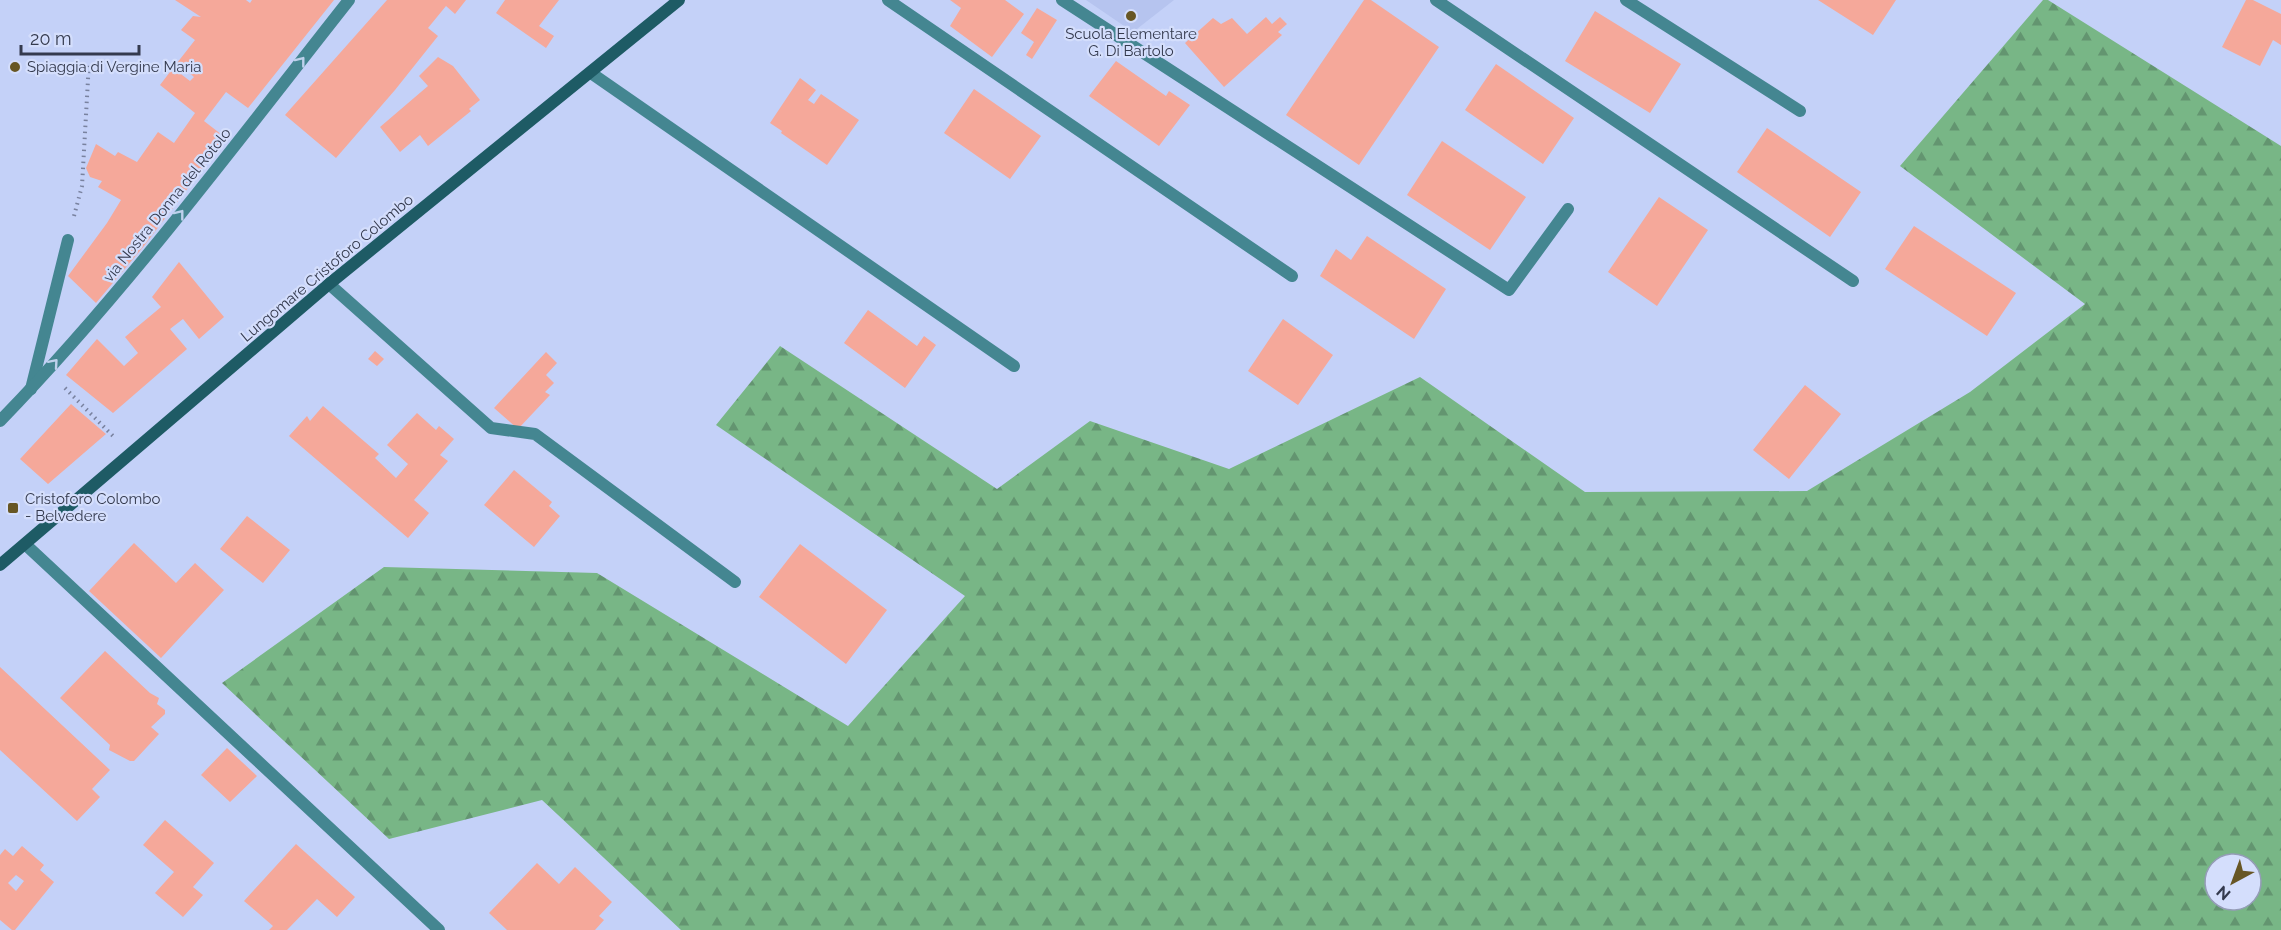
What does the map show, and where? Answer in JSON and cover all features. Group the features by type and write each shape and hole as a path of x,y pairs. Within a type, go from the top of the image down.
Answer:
{"main road":[{"name":"Lungomare Cristoforo Colombo","path":"0,566 329,284 679,0"}],"street":[{"name":"via Nostra Donna del Rotolo","path":"0,421 48,370 156,245 349,0"},
{"path":"888,0 1292,276"},
{"path":"1062,0 1509,290 1568,209"},
{"path":"1436,0 1853,281"},
{"path":"1626,0 1800,111"},
{"path":"591,73 1014,366"},
{"path":"31,389 68,240"},
{"path":"329,284 491,428 535,434 735,582"},
{"path":"26,545 439,930"}],"path":[{"path":"68,240 82,186 89,62"},
{"path":"48,370 130,453"}],"shaded area":[{"name":"Scuola Elementare G. Di Bartolo","path":"1086,0 1174,0 1133,32"}],"green space":[{"path":"2043,0 2048,0 2281,146 2281,930 681,930 542,800 389,839 222,683 384,567 597,573 848,726 965,596 716,425 780,346 997,489 1090,421 1229,469 1420,377 1585,492 1807,491 1970,392 2085,304 1900,166"}],"building":[{"path":"175,0 246,0 250,3 252,0 334,0 248,108 226,92 204,121 226,138 144,246 96,303 68,276 121,200 98,187 102,181 90,177 86,168 96,144 115,156 118,152 137,162 158,132 174,143 195,113 160,85 173,68 190,81 194,77 177,63 195,40 181,30 193,16 201,17"},
{"path":"387,0 466,0 455,14 446,6 428,28 438,36 336,158 285,115"},
{"path":"505,0 559,0 539,26 554,36 546,48 496,13"},
{"path":"950,0 1005,0 1024,14 992,57 950,26 961,8"},
{"path":"1364,0 1371,0 1439,47 1359,165 1286,115"},
{"path":"1818,0 1896,0 1873,35"},
{"path":"2246,0 2253,0 2281,14 2281,45 2273,40 2260,66 2222,47"},
{"path":"1037,8 1057,20 1032,59 1026,55 1034,42 1021,33"},
{"path":"1595,11 1681,64 1650,113 1565,61"},
{"path":"1266,17 1272,24 1280,17 1287,24 1278,32 1282,35 1224,87 1185,43 1213,18 1221,24 1232,18 1247,34"},
{"path":"438,57 453,66 480,100 469,109 471,111 428,146 420,135 400,152 380,127 428,86 419,76"},
{"path":"1116,61 1166,96 1169,91 1190,105 1159,146 1089,96"},
{"path":"1496,64 1574,118 1543,164 1465,110"},
{"path":"800,78 816,90 808,100 814,104 821,94 859,120 827,165 770,123"},
{"path":"974,89 1041,136 1010,179 944,133"},
{"path":"1767,128 1861,192 1830,237 1737,172"},
{"path":"1442,141 1526,197 1490,250 1407,195"},
{"path":"1659,197 1708,230 1657,306 1608,272"},
{"path":"1914,226 2016,293 1987,336 1885,269"},
{"path":"1367,236 1446,289 1414,339 1320,276 1336,249 1351,260"},
{"path":"179,262 224,317 199,339 183,319 170,329 187,349 113,413 66,375 97,339 124,366 138,353 125,337 161,307 152,297"},
{"path":"868,310 917,346 924,336 936,345 905,388 844,343"},
{"path":"1283,319 1333,355 1298,405 1248,371"},
{"path":"375,351 384,359 377,366 368,359"},
{"path":"546,352 557,363 546,375 554,383 545,392 550,395 518,429 494,408"},
{"path":"1805,385 1841,414 1789,479 1753,450"},
{"path":"71,404 106,434 48,484 20,459"},
{"path":"323,406 379,454 375,458 396,478 408,464 387,445 417,413 436,430 439,426 454,439 440,455 448,461 414,500 429,513 408,538 289,436 307,416 310,421"},
{"path":"514,470 552,502 549,506 560,516 534,547 484,505"},
{"path":"247,516 290,550 263,583 220,549"},
{"path":"134,543 176,583 195,563 224,590 161,658 89,591"},
{"path":"800,544 887,610 846,664 759,597"},
{"path":"105,651 150,693 159,698 157,704 165,710 165,714 151,727 159,734 134,761 109,750 110,745 60,698"},
{"path":"0,667 110,770 92,789 100,797 77,821 0,750"},
{"path":"227,748 257,776 230,802 201,775"},
{"path":"165,820 214,863 193,887 203,895 183,917 155,893 174,872 143,845"},
{"path":"296,844 355,897 337,917 317,899 287,930 269,930 273,926 244,901"},
{"path":"22,846 44,865 40,870 54,882 15,930 0,920 0,855 5,849 13,856","holes":["16,875 24,881 16,891 8,883"]},
{"path":"537,863 559,884 575,867 612,902 599,916 604,920 595,930 507,930 489,913"}],"place":[{"name":"Scuola Elementare G. Di Bartolo","path":"1131,16"},
{"name":"Spiaggia di Vergine Maria","path":"15,67"},
{"name":"Cristoforo Colombo - Belvedere","path":"13,508"}]}
